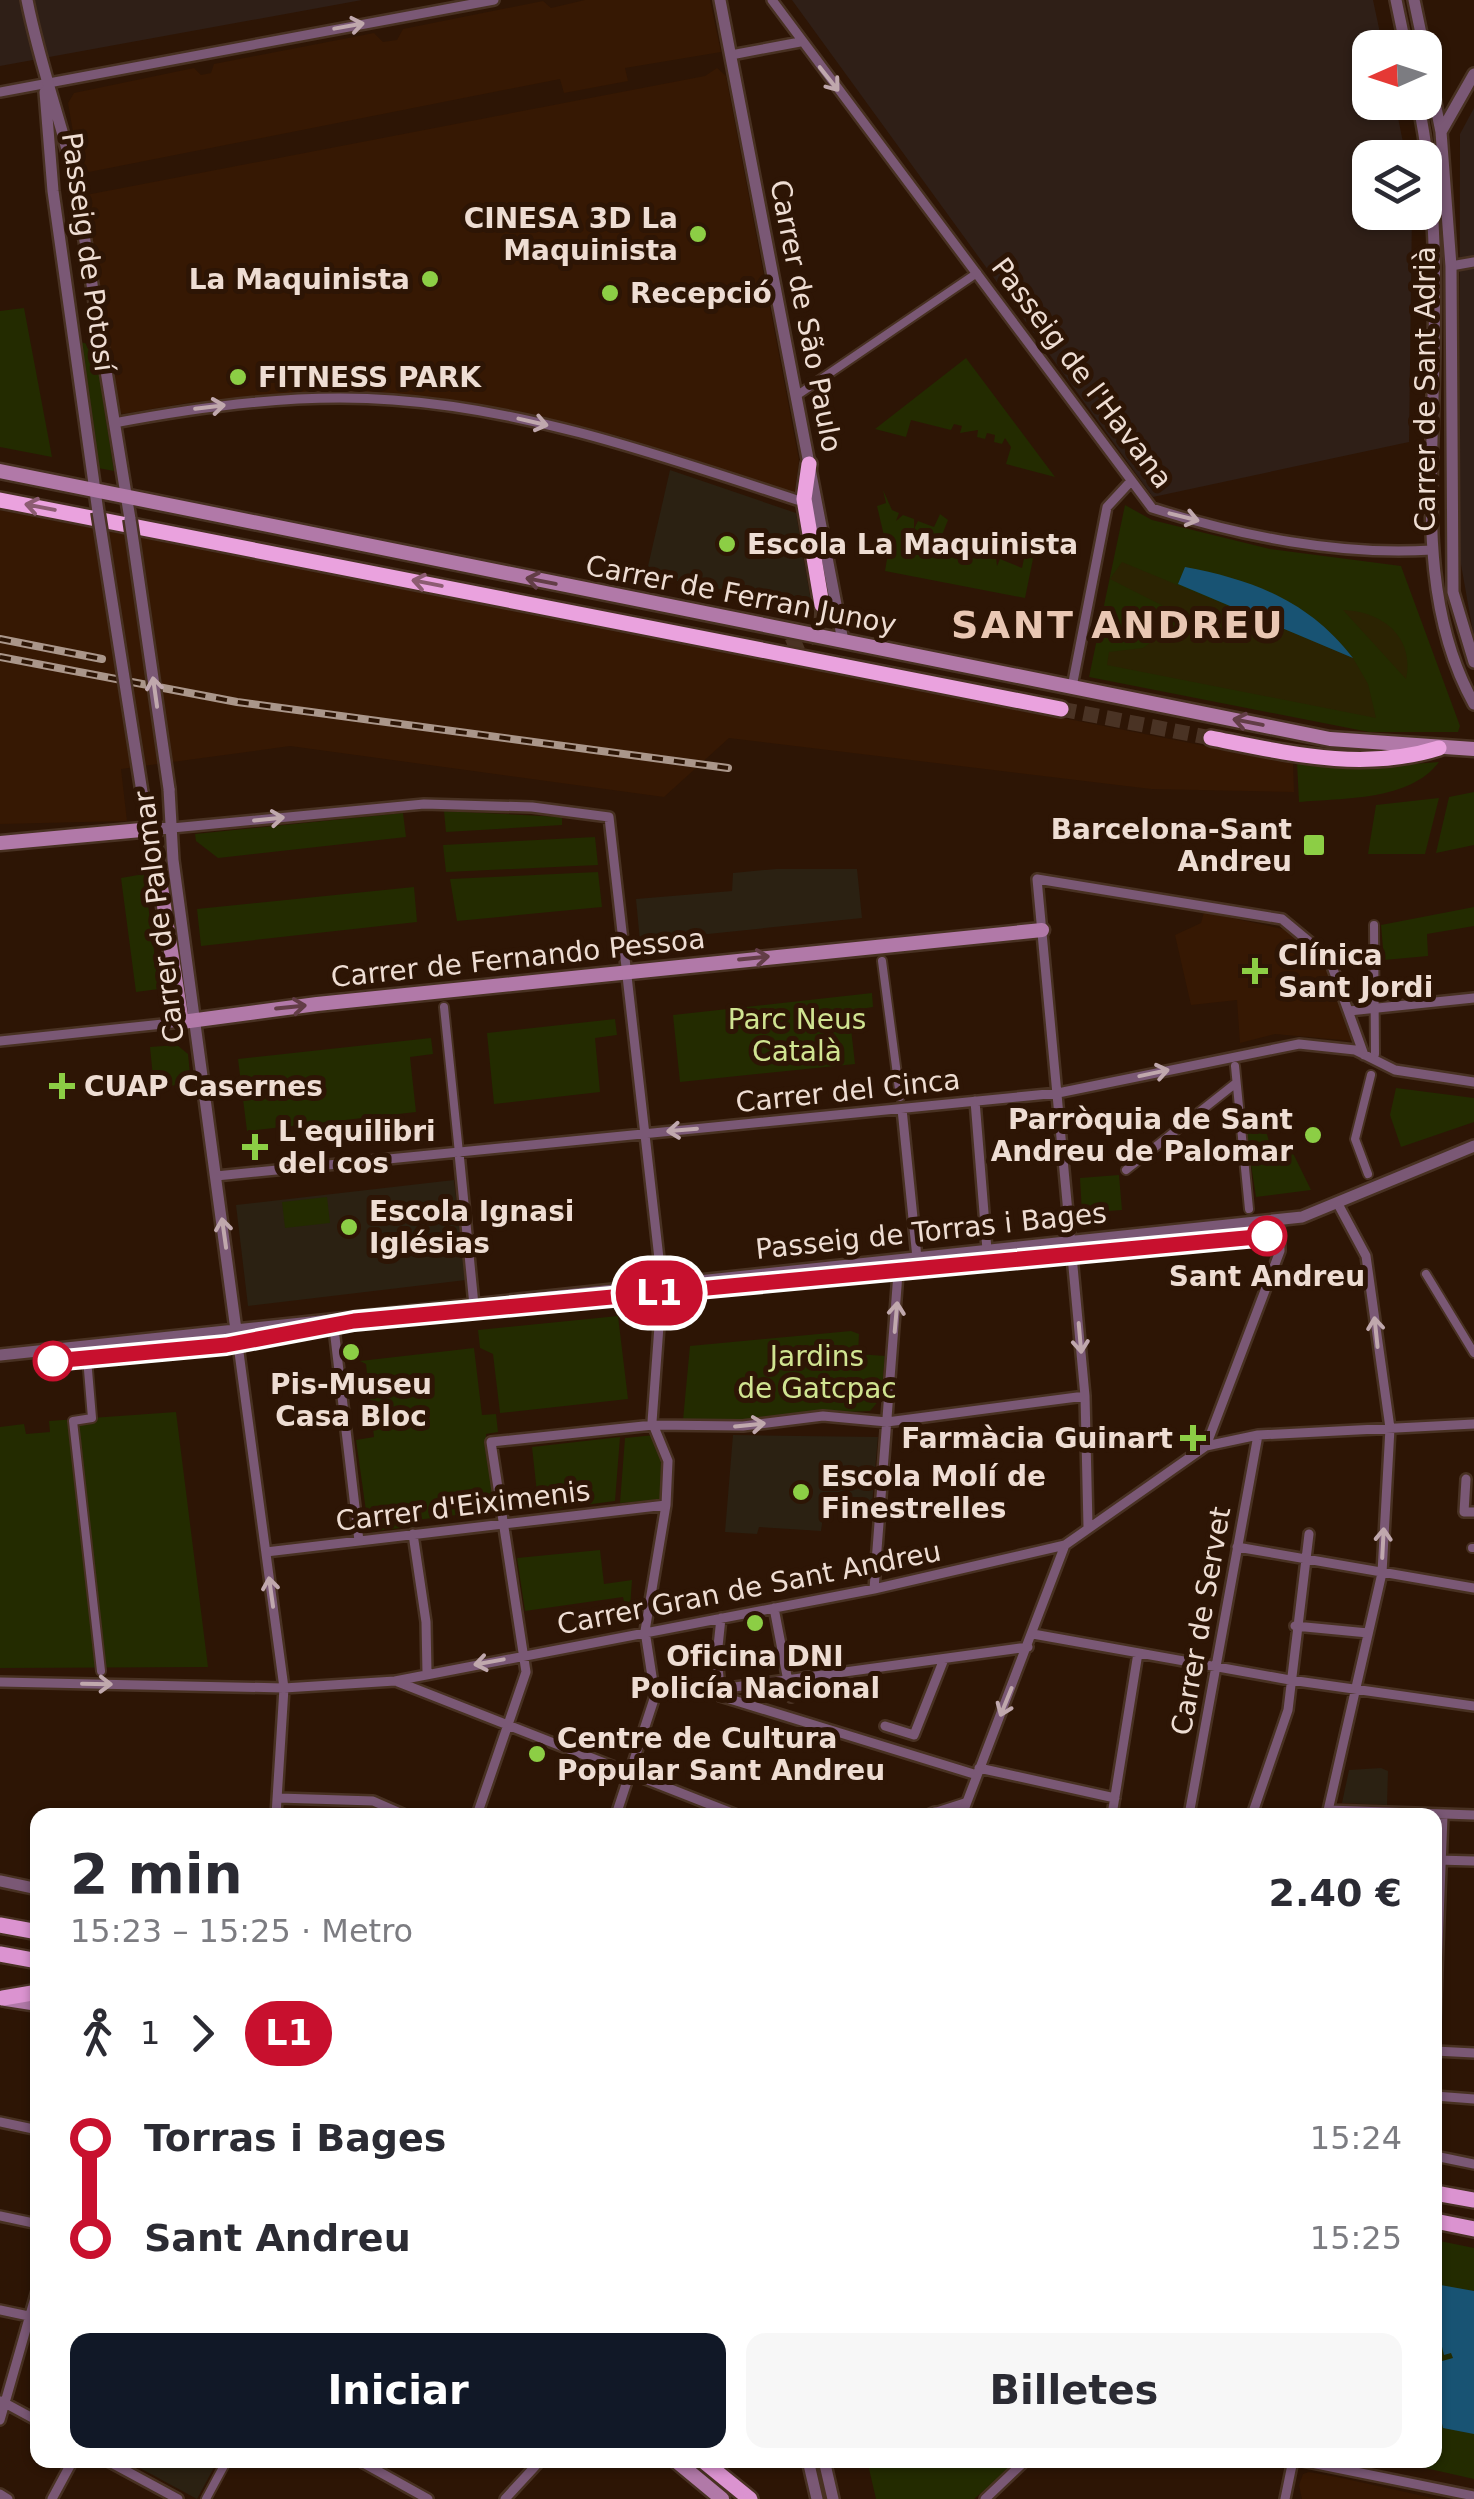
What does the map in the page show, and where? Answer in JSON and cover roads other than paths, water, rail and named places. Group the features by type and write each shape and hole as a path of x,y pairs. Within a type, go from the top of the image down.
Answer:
{"highway":[{"path":"809,464 809,498 822,606"},
{"path":"0,500 1060,709"},
{"path":"769,650 788,647"},
{"path":"1211,738 1331,759 1396,759 1440,748"}],"main road":[{"name":"Carrer de Ferran Junoy","path":"0,472 1330,739 1466,748"},
{"path":"0,843 152,830"},
{"name":"Carrer de Palomar","path":"152,830 188,1022"},
{"name":"Carrer de Fernando Pessoa","path":"188,1022 235,1013 1042,930"},
{"path":"0,1924 30,1930"},
{"path":"0,1954 30,1960"},
{"path":"2,1998 30,1993"},
{"path":"2,1998 30,2003"},
{"path":"1442,2194 1474,2200"},
{"path":"1442,2222 1474,2229"},
{"path":"684,2468 722,2499"},
{"path":"712,2468 750,2499"}],"street":[{"path":"27,0 45,83"},
{"path":"0,92 494,0"},
{"name":"Carrer de São Paulo","path":"720,0 809,464"},
{"name":"Passeig de l'Havana","path":"772,0 1152,508 1342,548 1432,550"},
{"path":"1396,0 1402,30"},
{"name":"Carrer de Sant Adrià","path":"1414,0 1420,30"},
{"path":"731,55 800,42"},
{"path":"1442,132 1474,74"},
{"name":"Passeig de Potosí","path":"45,83 63,126 75,179 126,498"},
{"name":"Passeig de Potosí","path":"45,83 52,191 96,491"},
{"name":"Carrer de Sant Adrià","path":"1422,120 1434,222 1432,550 1450,650 1474,704"},
{"name":"Carrer de Sant Adrià","path":"1439,120 1451,266 1451,550 1457,615 1474,662"},
{"path":"1451,266 1474,262"},
{"path":"796,396 977,273"},
{"path":"114,423 278,401 428,403 610,440 809,498 843,641"},
{"path":"1072,687 1106,512 1111,498 1131,481"},
{"name":"Carrer de Palomar","path":"96,491 142,792 152,830"},
{"name":"Carrer de Palomar","path":"126,498 169,789 188,1022 216,1176 284,1688 277,1808"},
{"path":"1432,550 1451,550"},
{"path":"1466,748 1474,739"},
{"path":"152,830 424,804 532,806 609,817 662,1285 653,1425 668,1461 666,1505 645,1631 656,1696 618,1808"},
{"path":"1088,1526 1085,1396 1037,879 1282,919 1329,958 1369,1055"},
{"path":"1369,1055 1375,1006 1374,925"},
{"path":"882,961 900,1097"},
{"path":"1349,1011 1474,998"},
{"path":"444,1007 474,1304"},
{"name":"Carrer de Fernando Pessoa","path":"0,1041 188,1022"},
{"name":"Carrer del Cinca","path":"216,1176 1058,1092 1298,1044 1341,1047 1369,1055 1394,1070 1474,1082"},
{"path":"1234,1066 1249,1208"},
{"path":"1368,1174 1356,1138 1371,1075"},
{"path":"1126,1170 1237,1082"},
{"path":"975,1102 988,1250"},
{"path":"902,1109 917,1258"},
{"name":"Passeig de Torras i Bages","path":"0,1356 1279,1220 1312,1215 1383,1181 1474,1146"},
{"path":"1328,1808 1382,1573 1390,1428 1366,1256 1338,1204"},
{"path":"1206,1446 1280,1250 1279,1220"},
{"path":"874,1589 899,1260"},
{"path":"1426,1274 1474,1353"},
{"path":"333,1320 359,1541"},
{"path":"88,1370 92,1418 73,1421 101,1671"},
{"path":"479,1808 526,1672 491,1442 653,1425 744,1426 823,1416 887,1422 1085,1396"},
{"name":"Carrer Gran de Sant Andreu","path":"0,1682 284,1688 395,1681 874,1589 1064,1545 1206,1446 1258,1434 1474,1424"},
{"name":"Carrer de Servet","path":"1189,1808 1258,1434"},
{"path":"1466,1479 1464,1512 1474,1512"},
{"name":"Carrer d'Eiximenis","path":"266,1552 666,1505"},
{"path":"413,1534 426,1622 428,1673"},
{"path":"1254,1808 1288,1710 1295,1626 1309,1534"},
{"path":"964,1808 1064,1545"},
{"path":"1237,1547 1305,1562 1474,1588"},
{"path":"774,1608 791,1697"},
{"path":"721,1618 716,1656 720,1696 978,1771 1114,1798"},
{"path":"1295,1626 1368,1633"},
{"path":"1033,1634 1290,1680 1474,1706"},
{"path":"720,1689 1028,1647"},
{"path":"1113,1808 1138,1653"},
{"path":"884,1726 914,1735 944,1659"},
{"path":"395,1681 632,1770 721,1808"},
{"path":"279,1798 373,1802 388,1808"},
{"path":"947,1808 966,1802"},
{"path":"1442,1823 1443,1814 1474,1815"},
{"path":"1442,1860 1474,1861"},
{"path":"0,1881 30,1887"},
{"path":"1442,2051 1474,2053"},
{"path":"1442,2096 1474,2098"},
{"path":"0,2122 30,2128"},
{"path":"1442,2157 1474,2164"},
{"path":"0,2216 30,2222"},
{"path":"0,2310 30,2316"},
{"path":"0,2420 30,2326"},
{"path":"3,2402 30,2417"},
{"path":"52,2499 69,2468"},
{"path":"121,2468 178,2499"},
{"path":"206,2499 223,2468"},
{"path":"372,2468 428,2499"},
{"path":"505,2499 534,2468"},
{"path":"810,2468 816,2499"},
{"path":"826,2468 832,2499"},
{"path":"985,2499 1018,2468"},
{"path":"1285,2499 1293,2468"},
{"path":"1335,2468 1474,2496"},
{"path":"0,2494 8,2499"}],"water":[{"path":"1185,567 1257,586 1278,596 1318,622 1353,658 1178,584"},
{"path":"1442,2285 1474,2291 1474,2434 1443,2428 1442,2361 1453,2358 1451,2353 1444,2355"}],"tunnel":[{"path":"788,647 814,636 821,623 822,605"},
{"path":"1061,709 1211,738"}],"railway":[{"path":"0,639 102,659"},
{"path":"0,657 237,702 728,768"}],"metro line":[{"name":"L1","path":"53,1361 226,1345 354,1321 1267,1236"}],"place":[{"name":"CINESA 3D La Maquinista","path":"698,234"},
{"name":"La Maquinista","path":"430,279"},
{"name":"Recepció","path":"610,293"},
{"name":"FITNESS PARK","path":"238,377"},
{"name":"Escola La Maquinista","path":"727,544"},
{"name":"Barcelona-Sant Andreu","path":"1314,845"},
{"name":"Clínica Sant Jordi","path":"1255,971"},
{"name":"CUAP Casernes","path":"62,1086"},
{"name":"Parròquia de Sant Andreu de Palomar","path":"1313,1135"},
{"name":"L'equilibri del cos","path":"255,1147"},
{"name":"Escola Ignasi Iglésias","path":"349,1227"},
{"name":"Sant Andreu","path":"1267,1236"},
{"name":"Pis-Museu Casa Bloc","path":"351,1352"},
{"name":"Farmàcia Guinart","path":"1193,1438"},
{"name":"Escola Molí de Finestrelles","path":"801,1492"},
{"name":"Oficina DNI Policía Nacional","path":"755,1623"},
{"name":"Centre de Cultura Popular Sant Andreu","path":"537,1754"}],"district":[{"name":"SANT ANDREU","path":"1118,625"}],"park label":[{"name":"Parc Neus Català","path":"797,1035"},
{"name":"Jardins de Gatcpac","path":"817,1372"}]}
